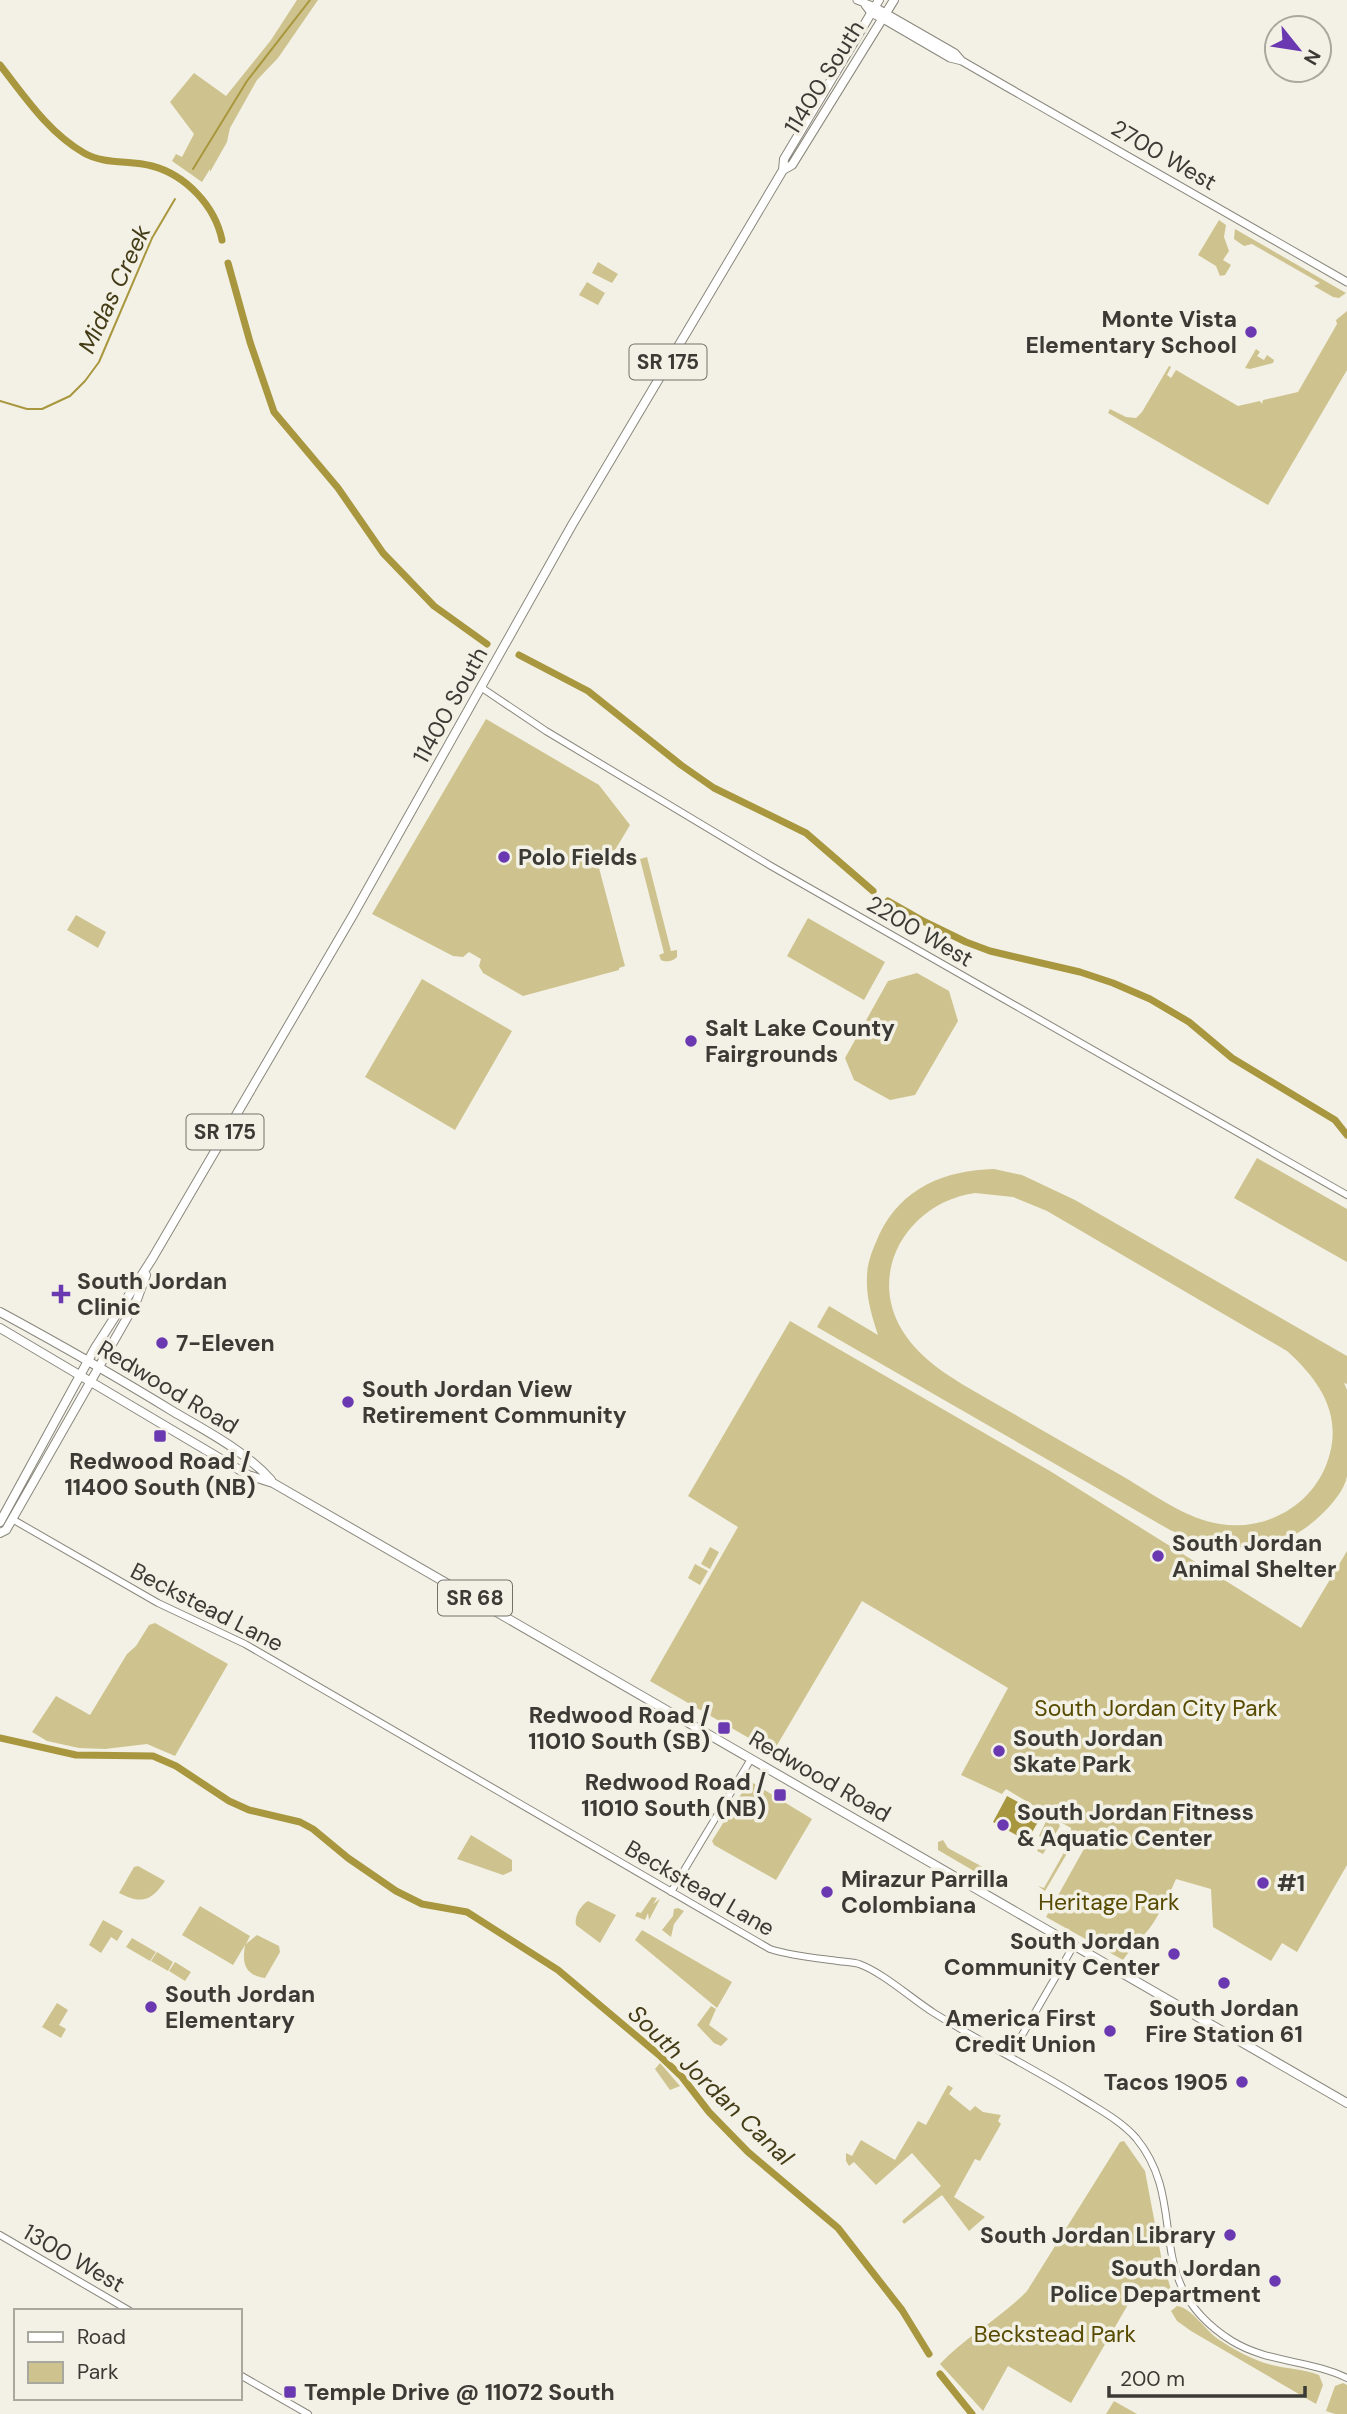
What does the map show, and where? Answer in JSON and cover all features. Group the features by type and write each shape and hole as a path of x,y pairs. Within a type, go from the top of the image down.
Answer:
{"main road":[{"name":"2700 West","path":"857,0 875,7 884,16 950,58 962,61 1347,282"},
{"name":"11400 South","path":"783,170 792,165 894,0"},
{"name":"11400 South","path":"0,1522 88,1361 152,1259 353,915 589,495 783,170 784,159 875,7"},
{"name":"11400 South","path":"0,1533 6,1530 92,1383 136,1303 152,1259"},
{"name":"Redwood Road","path":"0,1312 100,1368 254,1462 273,1483"},
{"name":"Redwood Road","path":"0,1328 248,1475 273,1483 1347,2103"}],"street":[{"name":"2200 West","path":"482,688 546,732 771,866 1347,1195"},
{"name":"Beckstead Lane","path":"12,1519 158,1603 247,1646 770,1950 791,1956 859,1964 951,2023 1121,2123 1145,2150 1160,2185 1175,2272 1184,2296 1202,2318 1222,2334 1250,2350 1347,2378"},
{"path":"671,1892 751,1759"},
{"path":"1010,2056 1074,1945"},
{"name":"1300 West","path":"0,2235 127,2309"},
{"path":"242,2376 308,2414"}],"green space":[{"path":"297,0 318,0 278,58 257,80 230,128 227,142 202,182 172,161 176,154 182,157 194,134 170,102 194,73 226,96 271,40"},
{"path":"1219,220 1226,225 1224,237 1229,251 1223,260 1231,265 1225,275 1220,276 1216,266 1198,255"},
{"path":"1235,229 1346,293 1339,298 1333,297 1314,286 1320,283 1252,244 1244,246 1234,239"},
{"path":"598,262 618,274 612,283 592,273"},
{"path":"587,282 605,293 598,305 579,295"},
{"path":"1347,311 1347,370 1268,505 1108,413 1110,409 1126,417 1136,418 1169,366 1171,367 1167,375 1171,378 1176,370 1238,406 1260,401 1262,404 1263,400 1298,392 1337,324 1336,320"},
{"path":"1256,349 1260,352 1257,356 1264,360 1267,355 1274,360 1273,363 1245,368"},
{"name":"Polo Fields","path":"486,719 599,785 630,825 615,850 603,858 599,868 625,966 619,970 523,996 483,973 479,966 481,959 469,952 463,957 453,956 372,914"},
{"path":"647,857 671,951 677,950 677,957 670,961 661,960 659,955 664,953 640,859"},
{"path":"76,915 106,932 98,948 67,930"},
{"path":"808,918 885,962 864,1000 787,956"},
{"path":"917,973 949,991 958,1021 915,1095 890,1100 854,1080 845,1058 888,981"},
{"path":"422,979 512,1031 455,1130 365,1077"},
{"path":"1257,1158 1347,1209 1347,1262 1234,1198"},
{"path":"994,1169 1022,1175 1075,1200 1347,1356 1347,1384 1344,1383 1347,1390 1347,1476 1341,1491 1324,1512 1288,1538 1270,1544 1231,1547 1191,1538 1170,1530 817,1327 829,1306 878,1335 868,1300 867,1271 879,1235 888,1219 899,1205 926,1185 958,1173","holes":["975,1193 1013,1197 1047,1211 1287,1351 1298,1361 1324,1396 1329,1409 1333,1438 1324,1470 1303,1499 1289,1510 1256,1523 1220,1524 1195,1517 967,1387 939,1369 915,1347 902,1330 892,1307 889,1285 892,1263 901,1242 914,1224 931,1210 952,1199"]},
{"name":"South Jordan City Park","path":"790,1321 1050,1471 1301,1628 1347,1551 1347,1865 1297,1952 1282,1943 1271,1961 1213,1927 1211,1889 1176,1879 1153,1923 1123,1960 1046,1917 1090,1838 1083,1834 1080,1837 1057,1820 1060,1826 1043,1854 1037,1851 1044,1839 1039,1836 1049,1815 1006,1789 1002,1794 961,1775 1008,1688 862,1601 773,1752 650,1681 738,1527 688,1496"},
{"path":"710,1547 719,1552 710,1569 701,1564"},
{"path":"695,1564 708,1571 700,1585 688,1578"},
{"path":"155,1623 228,1664 175,1756 147,1744 105,1749 79,1748 47,1741 32,1732 56,1696 90,1715 127,1654 136,1646 149,1625"},
{"path":"748,1783 753,1783 812,1819 776,1880 714,1845 712,1841"},
{"path":"471,1835 512,1860 512,1871 503,1875 457,1859"},
{"path":"943,1840 948,1848 1010,1882 1003,1888 938,1850 938,1842"},
{"path":"1064,1841 1072,1845 1045,1891 1038,1886 1044,1888 1066,1849"},
{"path":"138,1866 165,1881 150,1897 140,1900 119,1893 134,1867"},
{"path":"652,1897 657,1898 653,1904 660,1899 649,1920 648,1913 645,1920 635,1916 637,1912 641,1913"},
{"path":"588,1901 616,1915 600,1943 576,1925 579,1911"},
{"path":"200,1906 250,1936 246,1944 257,1935 279,1946 280,1952 265,1978 253,1974 246,1967 245,1945 233,1965 182,1935"},
{"path":"674,1909 684,1911 674,1924 671,1937 662,1930 673,1916"},
{"path":"103,1920 123,1931 117,1941 111,1937 101,1953 89,1945"},
{"path":"642,1930 732,1982 717,2008 635,1940"},
{"path":"132,1938 156,1952 150,1961 126,1947"},
{"path":"157,1952 173,1962 168,1971 151,1961"},
{"path":"175,1962 191,1972 185,1981 169,1971"},
{"path":"57,2003 68,2010 59,2025 66,2029 61,2038 42,2027"},
{"path":"711,2006 716,2009 709,2025 728,2039 721,2046 714,2043 697,2025"},
{"path":"660,2063 680,2086 670,2090 655,2069"},
{"path":"948,2085 953,2088 949,2094 970,2111 975,2106 983,2112 1001,2115 998,2121 1001,2124 980,2161 975,2159 954,2197 985,2217 969,2231 942,2195 904,2224 902,2221 941,2186 912,2153 876,2185 854,2162 849,2166 846,2161 846,2153 852,2156 861,2140 895,2160 918,2121 926,2125"},
{"name":"Beckstead Park","path":"1124,2141 1145,2171 1161,2256 1172,2293 1161,2306 1137,2289 1071,2403 1008,2366 983,2411 940,2364 1027,2291 1120,2142"},
{"path":"1177,2306 1188,2310 1218,2339 1244,2354 1272,2365 1319,2375 1323,2385 1316,2404 1191,2331 1177,2321 1171,2311"},
{"path":"1343,2383 1347,2385 1347,2414 1326,2411 1335,2386"},
{"path":"1114,2401 1137,2414 1106,2414"}],"shaded area":[{"path":"1007,1796 1042,1815 1027,1841 993,1822"}],"waterway":[{"name":"Midas Creek","path":"193,169 247,81 310,0"},
{"path":"0,65 48,124 71,145 92,157 144,164 164,170 187,184 213,215 222,240"},
{"name":"Midas Creek","path":"0,401 27,409 42,409 70,396 85,381 99,362 152,238 175,199"},
{"path":"228,263 250,342 274,412 338,488 383,553 434,606 487,644"},
{"path":"519,655 588,691 714,788 806,833 873,891"},
{"path":"888,901 925,922 990,951 1080,972 1150,999 1189,1022 1232,1058 1335,1120 1347,1135"},
{"name":"South Jordan Canal","path":"0,1738 76,1755 153,1756 176,1766 229,1801 249,1810 300,1822 396,1891 422,1904 467,1912 558,1970 659,2055 748,2152 838,2228 902,2310 929,2354"},
{"name":"South Jordan Canal","path":"940,2374 972,2414"}],"place":[{"name":"Monte Vista Elementary School","path":"1251,332"},
{"name":"Polo Fields","path":"504,857"},
{"name":"Salt Lake County Fairgrounds","path":"691,1041"},
{"name":"South Jordan Clinic","path":"61,1294"},
{"name":"7-Eleven","path":"162,1343"},
{"name":"South Jordan View Retirement Community","path":"348,1402"},
{"name":"Redwood Road / 11400 South (NB)","path":"160,1436"},
{"name":"South Jordan Animal Shelter","path":"1158,1556"},
{"name":"Redwood Road / 11010 South (SB)","path":"724,1728"},
{"name":"South Jordan Skate Park","path":"999,1751"},
{"name":"Redwood Road / 11010 South (NB)","path":"780,1795"},
{"name":"South Jordan Fitness & Aquatic Center","path":"1003,1825"},
{"name":"#1","path":"1263,1883"},
{"name":"Mirazur Parrilla Colombiana","path":"827,1892"},
{"name":"South Jordan Community Center","path":"1174,1954"},
{"name":"South Jordan Fire Station 61","path":"1224,1983"},
{"name":"South Jordan Elementary","path":"151,2007"},
{"name":"America First Credit Union","path":"1110,2031"},
{"name":"Tacos 1905","path":"1242,2082"},
{"name":"South Jordan Library","path":"1230,2235"},
{"name":"South Jordan Police Department","path":"1275,2281"},
{"name":"Temple Drive @ 11072 South","path":"290,2392"}],"park label":[{"name":"Heritage Park","path":"1109,1902"}]}
